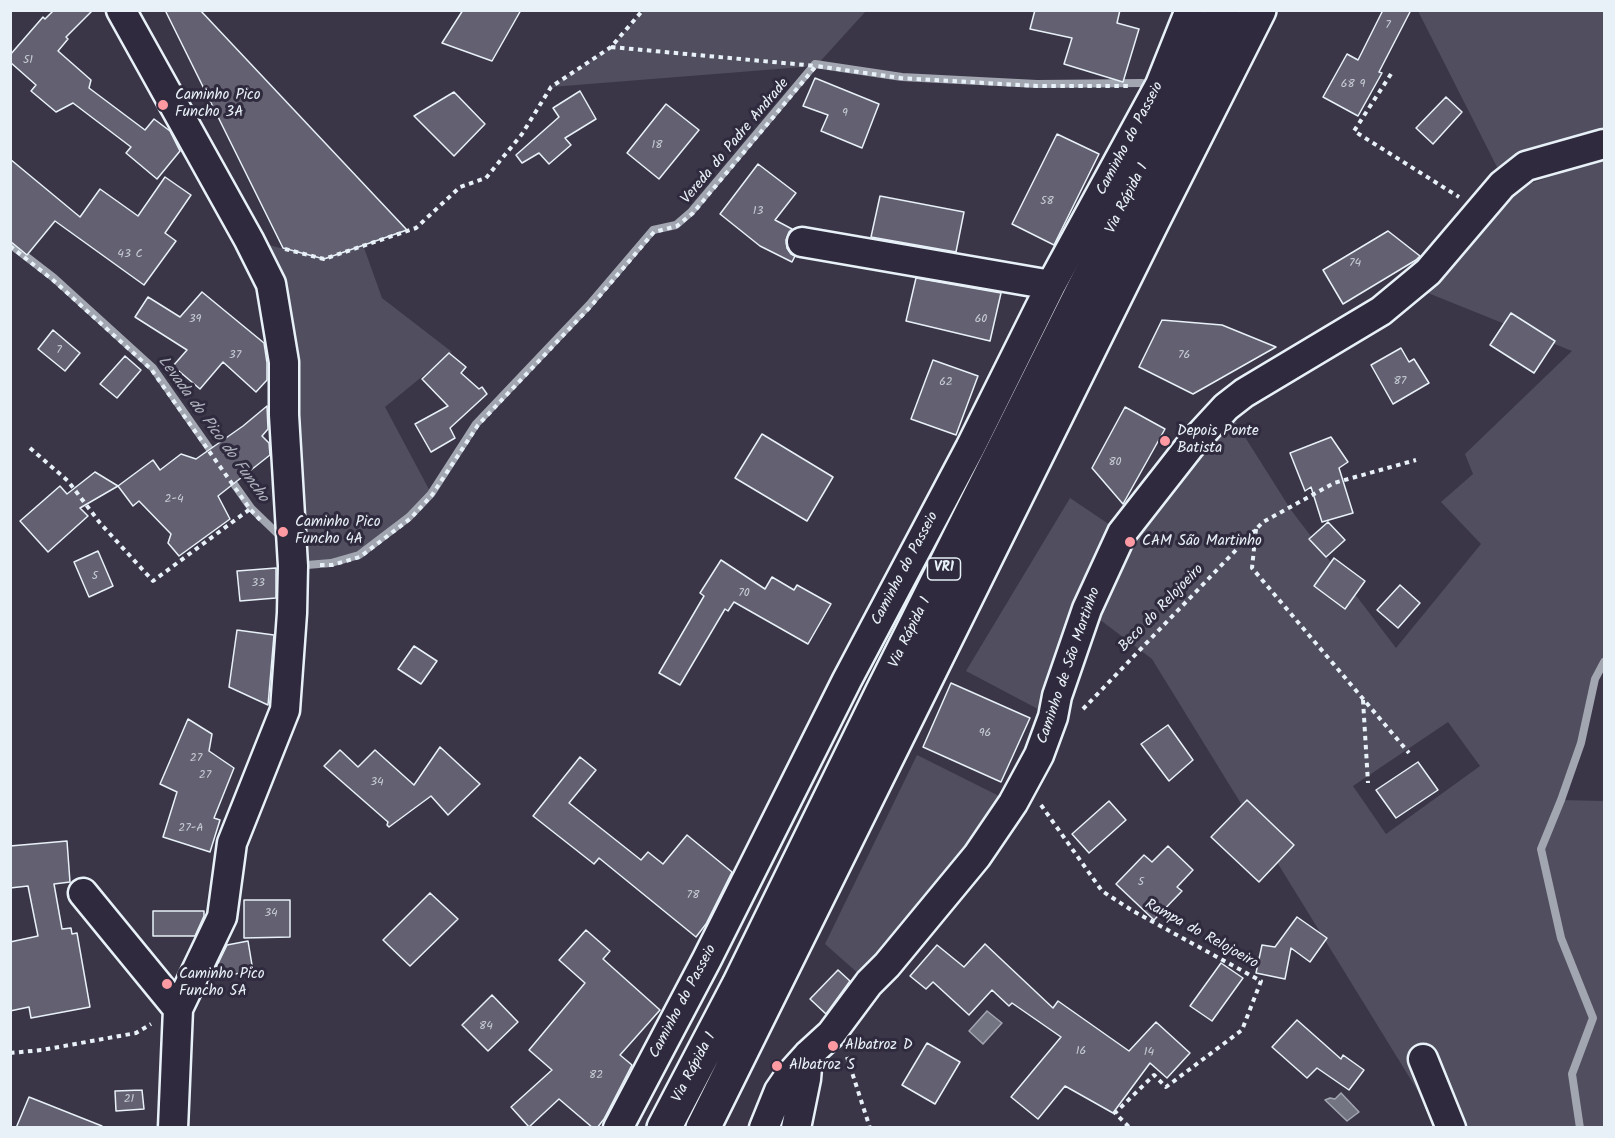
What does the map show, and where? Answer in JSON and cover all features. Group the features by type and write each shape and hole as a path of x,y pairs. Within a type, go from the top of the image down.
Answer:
{"highway":[{"name":"Via Rápida 1","path":"664,1128 739,985 1223,10"},
{"name":"Via Rápida 1","path":"703,1128 1259,10"}],"street":[{"path":"121,10 249,240 271,284 284,362 284,415 293,566 285,710 232,843 222,917 178,1009 173,1128"},
{"name":"Caminho do Passeio","path":"618,1128 707,959 847,680 969,448 1051,285 1160,85 1190,10"},
{"name":"Caminho de São Martinho","path":"764,1128 779,1091 790,1076 831,1034 869,983 887,965 977,856 1013,803 1039,755 1087,609 1122,533 1190,446 1226,407 1244,393 1381,312 1428,272 1502,185 1526,166 1596,146"},
{"path":"802,242 1051,285"},
{"path":"83,893 178,1009"},
{"path":"796,1128 806,1079 808,1055"},
{"path":"1423,1059 1451,1128"}],"path":[{"path":"249,240 324,259 416,228 460,187 486,178 522,134 551,87 611,47 644,10"},
{"path":"611,47 816,66 901,78 1025,86 1160,85"},
{"name":"Vereda do Padre Andrade","path":"293,566 332,565 360,557 411,518 432,495 485,417 591,306 654,232 677,226 693,213 816,66"},
{"path":"1391,74 1354,131 1480,211"},
{"path":"10,246 53,280 151,369 250,509 268,530"},
{"path":"30,448 68,481 100,523 153,581 250,509"},
{"name":"Beco do Relojoeiro","path":"1079,713 1263,522 1334,483 1416,460"},
{"path":"1256,528 1252,568 1409,753"},
{"path":"1363,699 1368,783"},
{"name":"Rampa do Relojoeiro","path":"1025,781 1102,891 1132,911 1260,981 1242,1030 1166,1087 1154,1075 1115,1113 1130,1128"},
{"path":"10,1053 42,1050 136,1033 178,1009"},
{"path":"837,1025 870,1128"}],"shaded area":[{"path":"644,10 866,11 816,66 551,87 611,47"},
{"path":"1418,11 1604,11 1604,128 1498,169"},
{"path":"1604,161 1604,662 1595,679 1581,743 1561,800 1604,801 1604,1127 1440,1127 1152,659 1087,610 1053,717 966,671 1070,498 1122,533 1226,407 1291,510 1396,648 1481,544 1441,502 1473,474 1465,454 1572,351 1423,291 1497,203 1522,186","holes":["1448,722 1480,766 1386,834 1353,786"]},
{"path":"249,240 324,259 363,245 382,298 452,352 385,407 432,495 411,518 360,557 332,565 293,566 284,415"},
{"path":"917,755 1013,803 869,983 825,944"}],"water":[{"path":"987,1011 1002,1023 983,1044 969,1031"},
{"path":"1341,1093 1359,1112 1347,1121 1325,1100 1335,1099"}],"building":[{"path":"54,10 93,10 66,37 68,39 58,51 91,80 89,88 145,130 154,119 170,131 180,151 157,179 126,153 131,147 73,103 56,112 31,91 36,85 10,62 10,55 43,17 45,19"},
{"path":"165,10 200,10 407,230 324,259 283,248"},
{"path":"463,10 521,10 492,61 442,43"},
{"path":"1035,10 1120,10 1117,23 1139,29 1123,82 1064,64 1072,38 1030,29"},
{"path":"1383,10 1411,10 1379,72 1382,73 1358,116 1323,97 1347,54 1358,60"},
{"path":"815,78 879,104 862,148 821,131 828,115 803,106"},
{"path":"580,91 596,119 565,138 571,145 549,164 539,153 522,163 516,155 559,117 553,108"},
{"path":"454,92 485,124 454,156 414,116"},
{"path":"1446,97 1462,112 1433,144 1416,128"},
{"path":"666,104 699,130 659,179 627,153"},
{"path":"1057,134 1099,154 1054,245 1012,224"},
{"path":"10,159 80,217 100,189 138,216 165,177 191,195 165,233 176,241 144,285 55,221 27,255 10,241"},
{"path":"758,164 796,193 775,220 792,229 786,240 787,248 795,256 792,262 760,246 720,214"},
{"path":"880,196 964,212 956,252 871,237"},
{"path":"1388,231 1420,256 1343,304 1323,270"},
{"path":"916,278 1001,293 990,341 906,321"},
{"path":"202,292 264,343 267,380 256,392 223,362 200,389 173,366 187,350 135,317 148,297 180,317"},
{"path":"1511,313 1555,341 1534,373 1490,345"},
{"path":"1162,320 1222,325 1276,347 1193,394 1139,367"},
{"path":"53,330 80,353 65,371 38,349"},
{"path":"1401,348 1409,362 1414,359 1429,383 1393,404 1371,365"},
{"path":"449,353 466,367 461,373 479,389 482,387 487,394 450,428 455,438 431,452 415,424 448,406 422,379"},
{"path":"125,356 141,370 117,398 100,384"},
{"path":"933,360 978,376 956,435 911,419"},
{"path":"267,406 268,429 262,436 269,443 270,455 218,496 230,519 179,556 168,543 171,534 139,501 133,506 118,486 153,460 160,470 181,454 196,459"},
{"path":"1125,407 1165,429 1123,504 1092,468"},
{"path":"762,434 833,477 807,521 735,478"},
{"path":"1331,437 1348,462 1339,468 1353,513 1322,522 1311,487 1305,491 1290,453"},
{"path":"95,472 118,486 80,508 88,516 48,552 20,521 60,486 67,494"},
{"path":"1328,522 1345,540 1326,557 1309,539"},
{"path":"98,551 113,586 89,597 74,562"},
{"path":"1334,558 1365,581 1345,609 1314,586"},
{"path":"721,560 765,589 772,577 794,590 797,585 831,604 808,644 734,602 728,611 725,609 680,685 659,673 704,596 700,593"},
{"path":"276,568 276,598 240,601 237,571"},
{"path":"1400,585 1420,603 1398,628 1377,610"},
{"path":"237,630 274,635 268,705 229,687"},
{"path":"414,646 437,661 421,684 398,669"},
{"path":"951,683 1030,718 1001,782 923,747"},
{"path":"188,719 212,734 209,751 234,768 214,818 220,820 210,852 163,837 177,792 160,784"},
{"path":"1168,725 1193,760 1169,781 1141,744"},
{"path":"440,747 480,784 448,815 431,796 389,827 388,822 324,766 340,750 358,767 375,750 414,785"},
{"path":"580,757 596,770 569,803 641,860 648,852 663,864 687,835 732,872 706,924 696,937 599,858 594,864 533,816"},
{"path":"1418,762 1438,790 1396,818 1376,790"},
{"path":"1247,800 1294,845 1259,882 1211,837"},
{"path":"1109,801 1126,820 1089,853 1072,834"},
{"path":"67,841 70,882 54,884 62,929 71,928 72,934 77,933 90,1007 31,1018 29,1007 10,1011 10,942 38,936 28,886 10,888 10,846"},
{"path":"1168,846 1193,870 1177,887 1182,891 1154,920 1116,884 1144,855 1152,862"},
{"path":"430,893 458,919 410,966 383,940"},
{"path":"244,900 290,900 290,937 244,938"},
{"path":"153,911 204,911 204,916 195,936 153,936"},
{"path":"1297,917 1327,938 1310,962 1291,948 1285,979 1256,973 1262,945 1275,947"},
{"path":"586,930 610,951 603,959 660,1010 620,1055 632,1065 597,1128 593,1128 559,1099 529,1127 511,1107 552,1070 529,1050 585,983 559,960"},
{"path":"248,941 253,971 211,978 227,945"},
{"path":"985,944 1053,1008 1058,1001 1129,1051 1156,1022 1190,1053 1167,1078 1150,1063 1113,1113 1065,1086 1038,1119 1011,1097 1061,1037 1012,1003 1009,1006 992,990 969,1015 933,982 926,989 910,976 937,945 964,967"},
{"path":"1221,963 1243,978 1212,1021 1190,1006"},
{"path":"838,970 850,981 826,1014 810,999"},
{"path":"492,995 518,1022 488,1051 462,1025"},
{"path":"1297,1020 1341,1059 1343,1055 1364,1070 1349,1090 1317,1068 1307,1078 1272,1047"},
{"path":"927,1043 960,1062 935,1104 902,1085"},
{"path":"142,1090 144,1109 116,1111 115,1091"},
{"path":"29,1097 102,1126 102,1128 16,1128"}],"waterway":[{"path":"307,565 331,563 359,555 409,517 431,494 476,424 589,305 653,230 676,225 691,212 815,64 902,77 1037,84 1142,83"},
{"name":"Levada do Pico do Funcho","path":"10,244 54,278 153,368 216,458"},
{"name":"Levada do Pico do Funcho","path":"229,477 251,508 282,538"},
{"path":"1580,1128 1572,1074 1593,1018 1561,938 1541,849 1581,743 1595,679 1604,662"}],"place":[{"name":"Caminho Pico Funcho 3A","path":"163,105"},
{"name":"Depois Ponte Batista","path":"1165,441"},
{"name":"Caminho Pico Funcho 4A","path":"283,532"},
{"name":"CAM São Martinho","path":"1130,542"},
{"name":"Caminho Pico Funcho 5A","path":"167,984"},
{"name":"Albatroz D","path":"833,1046"},
{"name":"Albatroz S","path":"777,1066"}]}
